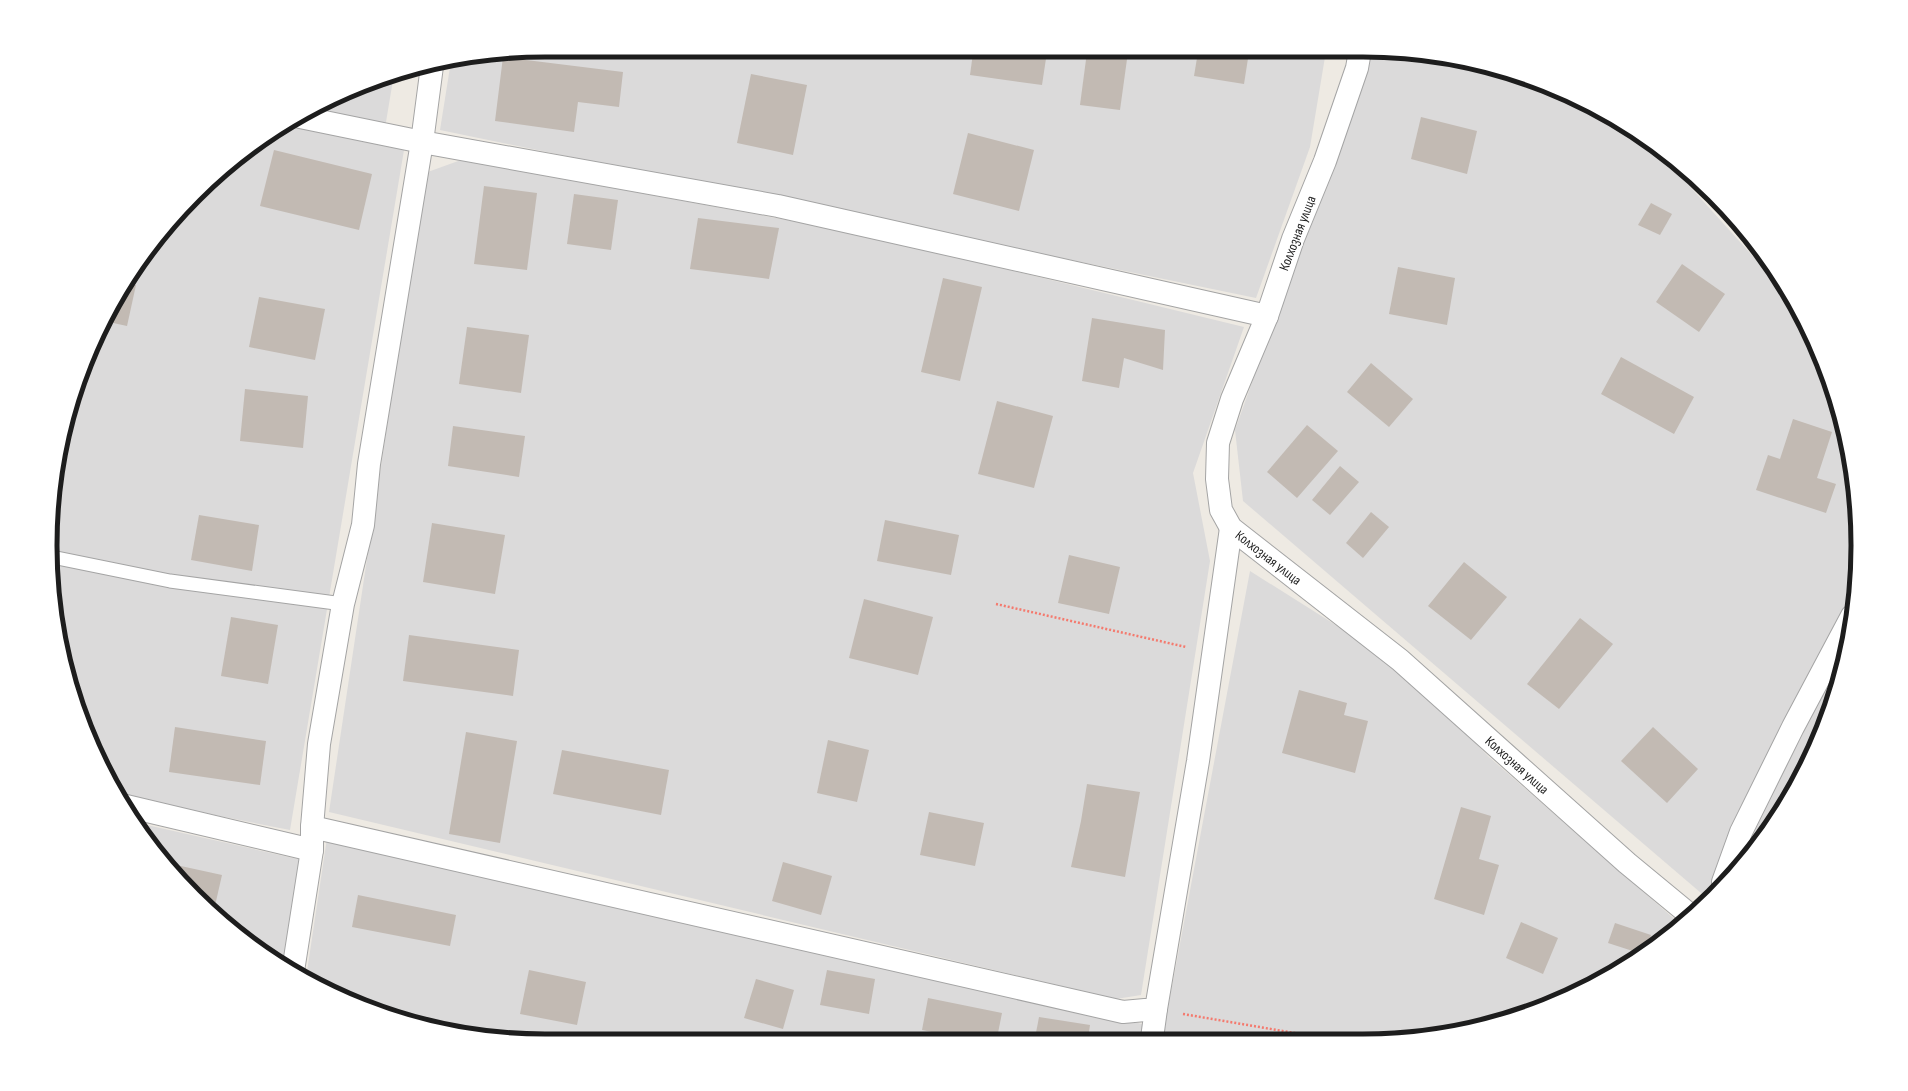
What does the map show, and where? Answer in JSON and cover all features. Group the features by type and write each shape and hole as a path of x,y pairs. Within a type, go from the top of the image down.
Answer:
{"street":[{"name":"Колхозная улица","path":"1359,57 1357,68 1325,161 1293,239 1267,316 1232,399 1218,443 1217,479 1221,510 1231,528 1400,660 1627,863 1686,912"},
{"path":"294,965 312,850 312,827 319,744 343,604 363,525 369,464 422,142 431,71"},
{"path":"307,119 422,142 778,206 1267,316"},
{"path":"1153,1034 1198,761 1231,528"},
{"path":"1727,871 1741,832 1793,727 1843,632"},
{"path":"133,808 312,850"},
{"path":"312,827 1123,1012 1156,1010"}],"lane":[{"path":"57,558 170,581 343,604"}],"path":[{"path":"996,604 1213,653"},
{"path":"1156,1010 1300,1034"}],"shaded area":[{"path":"1325,57 1310,147 1256,298 440,130 450,66 514,58"},
{"path":"1368,57 1426,61 1458,66 1520,83 1579,107 1607,122 1634,139 1675,170 1769,274 1801,329 1825,388 1834,419 1842,450 1850,514 1851,546 1847,609 1842,641 1825,703 1801,762 1786,790 1769,817 1730,868 1704,895 1243,501 1235,430"},
{"path":"393,82 384,134 311,117 359,94"},
{"path":"294,126 404,150 290,830 127,798 107,762 94,732 83,703 74,672 66,641 61,609 57,546 61,482 66,450 74,419 83,388 94,359 107,329 122,301 158,248 178,223 200,200 223,178 248,158"},
{"path":"461,160 857,233 1244,327 1193,473 1210,561 1141,995 1116,999 329,812 425,173"},
{"path":"1250,571 1399,665 1489,757 1676,920 1634,952 1607,969 1579,984 1549,997 1520,1008 1458,1025 1394,1033 514,1033 450,1025 388,1008 329,984 307,972 327,838 1164,1029"},
{"path":"144,824 302,860 286,959 248,933 223,913 178,868"}],"building":[{"path":"972,57 1046,57 1042,85 970,75"},
{"path":"1086,57 1127,57 1120,110 1080,105"},
{"path":"1197,57 1248,57 1244,84 1194,76"},
{"path":"512,58 623,72 619,107 578,102 574,132 495,121 503,59"},
{"path":"751,74 807,85 793,155 737,143"},
{"path":"1421,117 1477,131 1467,174 1411,159"},
{"path":"968,133 1034,150 1019,211 953,194"},
{"path":"274,150 372,174 359,230 260,206"},
{"path":"484,186 537,193 527,270 474,264"},
{"path":"574,194 618,200 611,250 567,244"},
{"path":"1651,203 1672,214 1660,235 1638,225"},
{"path":"698,218 779,228 769,279 690,269"},
{"path":"1682,264 1725,294 1699,332 1656,302"},
{"path":"1398,267 1455,278 1447,325 1389,314"},
{"path":"943,278 982,287 960,381 921,372"},
{"path":"133,284 136,285 127,326 111,322"},
{"path":"259,297 325,309 315,360 249,347"},
{"path":"1092,318 1165,330 1163,370 1124,358 1119,388 1082,381"},
{"path":"467,327 529,335 521,393 459,384"},
{"path":"1621,357 1694,397 1674,434 1601,394"},
{"path":"1371,363 1413,399 1389,427 1347,392"},
{"path":"245,389 308,396 303,448 240,441"},
{"path":"997,401 1053,416 1034,488 978,474"},
{"path":"1793,419 1832,432 1817,478 1836,484 1826,513 1756,490 1768,455 1780,459"},
{"path":"1307,425 1338,451 1297,498 1267,472"},
{"path":"453,426 525,436 519,477 448,466"},
{"path":"1340,466 1359,482 1330,515 1312,500"},
{"path":"1371,512 1389,527 1363,558 1346,543"},
{"path":"199,515 259,525 252,571 191,560"},
{"path":"885,520 959,535 951,575 877,561"},
{"path":"432,523 505,535 495,594 423,582"},
{"path":"1069,555 1120,567 1109,614 1058,603"},
{"path":"1464,562 1507,597 1471,640 1428,606"},
{"path":"864,599 933,617 918,675 849,658"},
{"path":"231,617 278,625 268,684 221,676"},
{"path":"1580,618 1613,644 1559,709 1527,684"},
{"path":"409,635 519,650 513,696 403,681"},
{"path":"1299,690 1347,703 1344,715 1368,721 1355,773 1282,753"},
{"path":"175,727 266,741 260,785 169,772"},
{"path":"1653,727 1698,769 1667,803 1621,761"},
{"path":"466,732 517,741 500,843 449,834"},
{"path":"828,740 869,750 857,802 817,793"},
{"path":"562,750 669,770 661,815 553,794"},
{"path":"1087,784 1140,792 1125,877 1071,867"},
{"path":"1461,807 1491,816 1479,859 1499,865 1484,915 1434,899"},
{"path":"929,812 984,823 975,866 920,855"},
{"path":"783,862 832,876 821,915 772,901"},
{"path":"175,865 222,875 215,905"},
{"path":"358,895 456,915 450,946 352,927"},
{"path":"1521,922 1558,938 1543,974 1506,958"},
{"path":"1615,923 1651,935 1649,941 1635,952 1608,943"},
{"path":"529,970 586,982 577,1025 520,1014"},
{"path":"827,970 875,979 869,1014 820,1005"},
{"path":"756,979 794,990 783,1029 744,1018"},
{"path":"928,998 1002,1013 998,1034 942,1034 922,1030"},
{"path":"1039,1017 1090,1025 1089,1034 1036,1034"}]}
